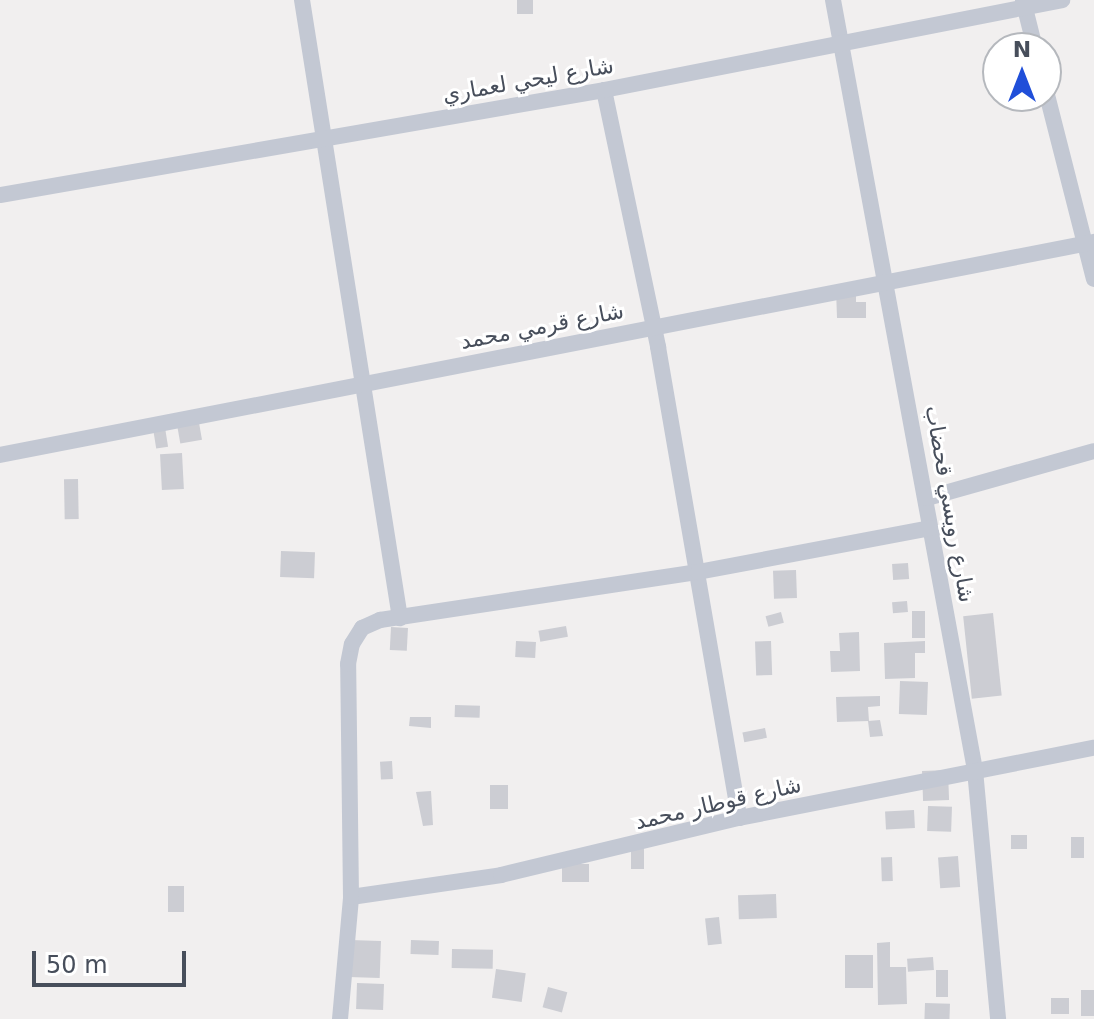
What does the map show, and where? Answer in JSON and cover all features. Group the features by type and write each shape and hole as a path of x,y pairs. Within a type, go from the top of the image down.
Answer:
{"street":[{"path":"302,0 400,618"},
{"name":"شارع رويسي قحضاب","path":"833,0 975,770 998,1019"},
{"name":"شارع ليحي لعماري","path":"0,195 326,141 604,90 843,43 1024,3 1062,0"},
{"path":"1024,3 1031,32"},
{"path":"604,90 698,572 739,818"},
{"path":"1052,112 1089,242 1094,279"},
{"name":"شارع قرمي محمد","path":"0,455 365,386 651,326 887,285 1089,242"},
{"path":"927,498 1094,451"},
{"path":"340,1019 351,897 352,644 362,628 400,618 698,572 930,528"},
{"name":"شارع قوطار محمد","path":"351,897 501,875 739,818 1094,748"}],"building":[{"path":"517,0 533,0 533,14 517,14"},
{"path":"856,288 856,302 866,302 866,318 837,318 836,289"},
{"path":"198,417 202,440 180,443 176,421"},
{"path":"164,421 168,447 156,449 152,423"},
{"path":"182,453 184,489 162,490 160,454"},
{"path":"64,479 78,479 79,519 65,519"},
{"path":"281,551 315,552 314,578 280,577"},
{"path":"908,563 909,579 893,580 892,564"},
{"path":"796,570 797,598 774,599 773,571"},
{"path":"907,601 908,612 893,613 892,602"},
{"path":"912,611 925,611 925,638 912,638"},
{"path":"781,612 784,623 768,627 766,616"},
{"path":"993,613 1002,696 972,699 963,616"},
{"path":"566,626 568,637 540,642 538,631"},
{"path":"391,627 408,628 407,651 390,650"},
{"path":"859,632 860,671 831,672 830,651 840,651 839,633"},
{"path":"516,641 536,642 535,658 515,657"},
{"path":"771,641 772,675 756,676 755,642"},
{"path":"925,641 925,653 915,653 915,678 885,679 884,643"},
{"path":"900,681 928,682 927,715 899,714"},
{"path":"880,696 880,706 868,707 869,721 837,722 836,697"},
{"path":"455,705 480,706 480,718 455,717"},
{"path":"410,717 431,717 431,728 409,726"},
{"path":"880,720 883,736 870,737 868,721"},
{"path":"765,728 767,738 744,742 742,732"},
{"path":"392,761 393,779 381,780 380,762"},
{"path":"948,770 949,800 923,801 922,771"},
{"path":"490,785 508,785 508,809 490,809"},
{"path":"431,791 433,825 423,826 416,792"},
{"path":"928,806 952,807 951,832 927,831"},
{"path":"914,810 915,828 886,829 885,812"},
{"path":"1011,835 1027,835 1027,849 1011,849"},
{"path":"1071,837 1084,837 1084,858 1071,858"},
{"path":"631,843 644,843 644,869 631,869"},
{"path":"958,856 960,887 940,888 938,857"},
{"path":"881,857 892,857 893,881 882,881"},
{"path":"562,864 589,864 589,882 562,882"},
{"path":"168,886 184,886 184,912 168,912"},
{"path":"776,894 777,918 739,919 738,895"},
{"path":"719,917 722,944 708,945 705,918"},
{"path":"350,940 381,941 380,978 349,977"},
{"path":"411,940 439,941 438,955 411,954"},
{"path":"890,942 890,967 906,967 907,1004 878,1005 877,943"},
{"path":"452,949 493,950 493,969 452,968"},
{"path":"845,955 873,955 873,988 845,988"},
{"path":"933,957 934,970 908,972 907,959"},
{"path":"496,969 526,973 522,1002 492,998"},
{"path":"936,970 948,970 948,997 936,997"},
{"path":"357,983 384,984 383,1010 356,1009"},
{"path":"548,987 567,992 562,1012 543,1007"},
{"path":"1081,990 1094,990 1094,1016 1081,1016"},
{"path":"1051,998 1069,998 1069,1014 1051,1014"},
{"path":"925,1003 950,1004 949,1019 924,1019"}]}
